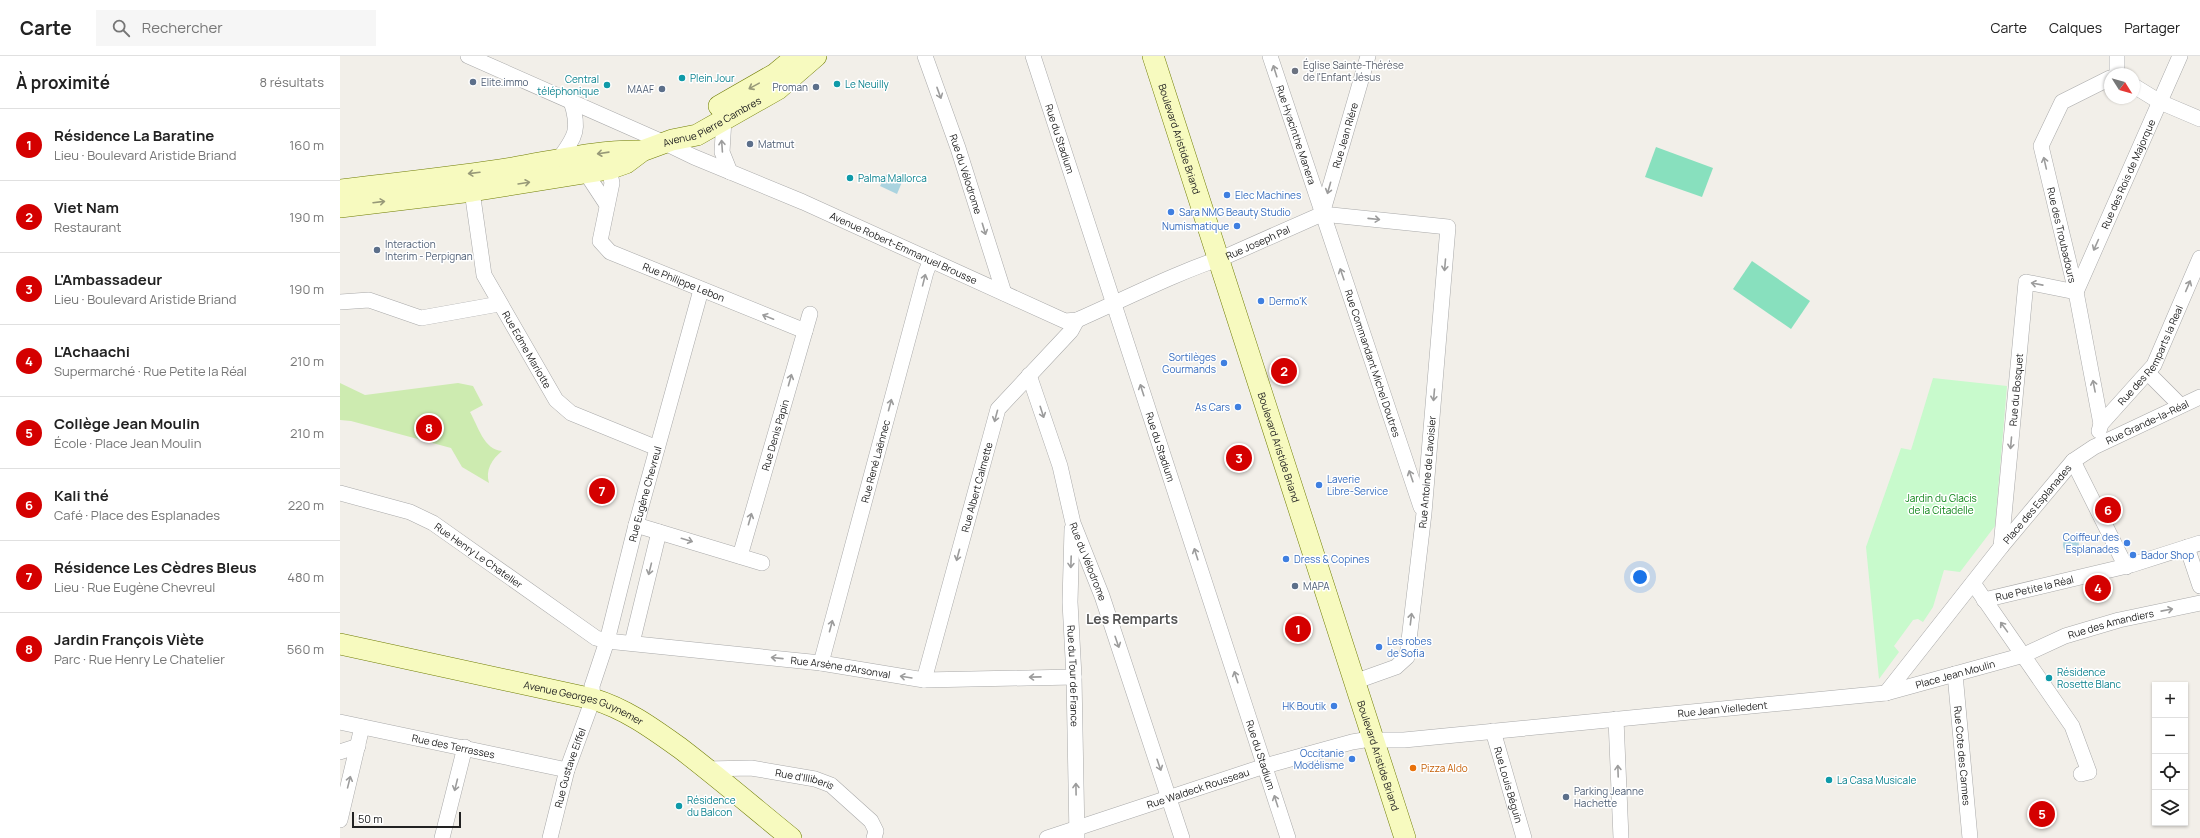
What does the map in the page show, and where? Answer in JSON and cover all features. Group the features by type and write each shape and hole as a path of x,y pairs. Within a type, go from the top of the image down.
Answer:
{"main road":[{"name":"Avenue Pierre Cambres","path":"669,141 690,122 775,74 798,56"},
{"name":"Avenue Pierre Cambres","path":"669,141 697,135 778,89 816,56"},
{"name":"Boulevard Aristide Briand","path":"1153,56 1405,838"},
{"path":"340,207 472,191 586,173 626,163 642,151 669,141"},
{"path":"340,190 512,168 559,159 622,150 642,151"},
{"name":"Avenue Georges Guynemer","path":"340,644 593,699 612,705 643,722 707,768 776,831 791,838"}],"street":[{"name":"Avenue Robert-Emmanuel Brousse","path":"468,56 571,101 669,141 730,172 803,202 1065,321 1077,320"},
{"name":"Rue du Vélodrome","path":"925,56 958,148 1004,293"},
{"name":"Rue du Stadium","path":"1033,56 1288,838"},
{"name":"Rue Hyacinthe Manera","path":"1270,56 1322,214"},
{"name":"Rue Jean Rière","path":"1322,214 1368,56"},
{"path":"2117,56 2117,68"},
{"name":"Rue des Rois de Majorque","path":"2076,292 2180,56"},
{"name":"Rue des Troubadours","path":"2101,424 2076,292 2041,146 2062,102 2104,81"},
{"path":"2140,90 2160,102 2200,119"},
{"path":"559,159 574,138 576,118 571,101"},
{"path":"724,120 722,152 730,172"},
{"name":"Rue Philippe Lebon","path":"609,168 612,183 600,241 610,252 805,331"},
{"path":"586,173 607,205"},
{"name":"Rue Edme Mariotte","path":"472,191 484,275 499,304 556,400 571,412 657,448"},
{"name":"Rue Joseph Pal","path":"1077,320 1155,284 1218,259 1322,214 1448,227"},
{"name":"Rue Commandant Michel Doutres","path":"1322,214 1424,513"},
{"name":"Rue Antoine de Lavoisier","path":"1354,682 1396,667 1407,657 1424,513 1448,227"},
{"name":"Rue des Remparts la Real","path":"2094,447 2101,424 2154,365 2200,258"},
{"name":"Rue René Laënnec","path":"821,663 926,272 931,260"},
{"name":"Rue du Bosquet","path":"2001,547 2026,282 2076,292"},
{"name":"Rue Eugène Chevreul","path":"593,699 592,686 606,641 636,525 701,290"},
{"path":"340,302 369,300 421,318 499,304"},
{"name":"Rue Denis Papin","path":"740,556 810,314"},
{"name":"Rue Albert Calmette","path":"924,680 998,409 1071,331 1077,320"},
{"path":"2148,373 2180,405"},
{"name":"Rue du Vélodrome","path":"1029,376 1060,466 1073,523 1102,596 1182,838"},
{"name":"Rue Grande-la-Réal","path":"2094,447 2180,405 2200,397"},
{"name":"Place des Esplanades","path":"2001,547 2073,461 2094,447"},
{"name":"Place des Esplanades","path":"2073,461 2126,566"},
{"name":"Rue Henry Le Chatelier","path":"340,492 410,512 433,523 596,638 606,641"},
{"name":"Rue du Tour de France","path":"1073,523 1070,602 1074,677 1077,833"},
{"path":"636,525 762,563"},
{"path":"632,643 659,532"},
{"path":"2194,545 2200,586"},
{"name":"Rue Petite la Réal","path":"1984,600 2126,566 2194,545"},
{"path":"1886,692 2001,547"},
{"path":"1973,583 2024,654 2040,682 2072,726 2085,773"},
{"name":"Rue des Amandiers","path":"2024,654 2065,636 2119,620 2200,603"},
{"name":"Rue Arsène d'Arsonval","path":"606,641 821,663 924,680 1074,677"},
{"name":"Place Jean Moulin","path":"1886,692 2024,654"},
{"name":"Rue Cote des Carmes","path":"1955,674 1972,799 1970,838"},
{"name":"Rue Jean Vielledent","path":"1373,741 1493,731 1886,692"},
{"name":"Rue Gustave Eiffel","path":"550,838 567,770 593,699"},
{"path":"1616,719 1621,838"},
{"name":"Rue des Terrasses","path":"340,722 465,747 567,770"},
{"path":"340,820 362,727"},
{"name":"Rue Louis Béguin","path":"1493,731 1524,838"},
{"name":"Rue Waldeck Rousseau","path":"1047,838 1077,833 1170,798 1265,766 1360,740 1373,741"},
{"path":"340,752 358,746"},
{"path":"442,838 465,747"},
{"name":"Rue d'Illiberis","path":"707,768 751,768 815,779 831,785 871,821 876,831 874,838"}],"green space":[{"path":"1656,147 1713,168 1702,197 1645,177"},
{"path":"1752,261 1810,301 1791,329 1733,289"},
{"name":"Jardin du Glacis de la Citadelle","path":"1933,378 2007,386 1995,526 1960,572 1944,570 1933,607 1923,622 1918,619 1913,620 1894,646 1899,652 1879,679 1866,547 1901,448 1911,450"},
{"path":"340,383 365,395 458,383 473,386 483,405 470,412 486,442 496,450 502,451 490,465 488,474 489,483 462,467 451,448 351,421 340,420"}],"water":[{"path":"886,175 902,182 897,194 880,186"},
{"path":"2071,537 2077,539 2079,545 2077,551 2071,553 2065,551 2063,545 2065,539"}],"place":[{"name":"Église Sainte-Thérèse de l'Enfant Jésus","path":"1295,71"},
{"name":"Plein Jour","path":"682,78"},
{"name":"Elite.immo","path":"473,82"},
{"name":"Le Neuilly","path":"837,84"},
{"name":"Central téléphonique","path":"607,85"},
{"name":"Proman","path":"816,87"},
{"name":"MAAF","path":"662,89"},
{"name":"Matmut","path":"750,144"},
{"name":"Palma Mallorca","path":"850,178"},
{"name":"Elec Machines","path":"1227,195"},
{"name":"Sara NMG Beauty Studio","path":"1171,212"},
{"name":"Numismatique","path":"1237,226"},
{"name":"Interaction Interim - Perpignan","path":"377,250"},
{"name":"Dermo'K","path":"1261,301"},
{"name":"Sortilèges Gourmands","path":"1224,363"},
{"name":"Viet Nam","path":"1284,371"},
{"name":"As Cars","path":"1238,407"},
{"name":"Jardin François Viète","path":"429,428"},
{"name":"L'Ambassadeur","path":"1239,458"},
{"name":"Laverie Libre-Service","path":"1319,485"},
{"name":"Résidence Les Cèdres Bleus","path":"602,491"},
{"name":"Kali thé","path":"2108,510"},
{"name":"Coiffeur des Esplanades","path":"2127,543"},
{"name":"Bador Shop","path":"2133,555"},
{"name":"Dress & Copines","path":"1286,559"},
{"name":"MAPA","path":"1295,586"},
{"name":"L'Achaachi","path":"2098,588"},
{"name":"Résidence La Baratine","path":"1298,629"},
{"name":"Les robes de Sofia","path":"1379,647"},
{"name":"Résidence Rosette Blanc","path":"2049,678"},
{"name":"HK Boutik","path":"1334,706"},
{"name":"Occitanie Modélisme","path":"1352,759"},
{"name":"Pizza Aldo","path":"1413,768"},
{"name":"La Casa Musicale","path":"1829,780"},
{"name":"Parking Jeanne Hachette","path":"1566,797"},
{"name":"Résidence du Balcon","path":"679,806"},
{"name":"Collège Jean Moulin","path":"2042,814"}],"district":[{"name":"Les Remparts","path":"1132,619"}]}
